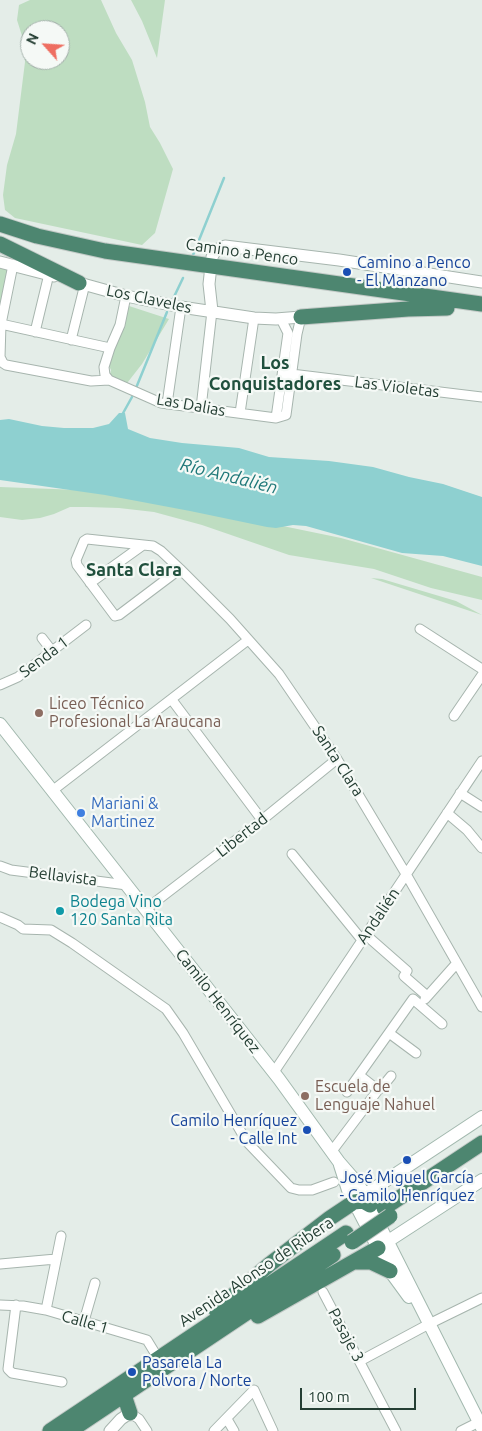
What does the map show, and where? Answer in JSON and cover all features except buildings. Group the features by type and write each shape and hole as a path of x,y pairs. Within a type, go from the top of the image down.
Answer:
{"highway":[{"name":"Camino a Penco","path":"0,224 38,236 89,248 482,313"},
{"name":"Camino a Penco","path":"0,233 102,258 210,269 482,304"},
{"path":"0,244 82,284"},
{"path":"302,317 402,309 447,308"},
{"name":"Avenida Alonso de Ribera","path":"50,1431 168,1357 349,1237 373,1205 482,1143"},
{"name":"Avenida Alonso de Ribera","path":"373,1205 482,1155"},
{"path":"168,1357 270,1264 304,1237 373,1205"},
{"path":"168,1357 354,1262 380,1242"},
{"path":"354,1262 372,1262 394,1266"},
{"name":"Avenida Alonso de Ribera","path":"70,1431 124,1395 168,1357"},
{"path":"124,1395 130,1413"}],"main road":[{"name":"Camilo Henríquez","path":"0,724 274,1072 339,1162 347,1187 373,1205 380,1242 394,1266 403,1289 422,1310 480,1425"},
{"path":"373,1205 482,1117"},
{"path":"380,1242 408,1229 482,1180"},
{"path":"394,1266 401,1241 408,1229"}],"street":[{"path":"201,408 212,311 210,269 212,257 216,250 225,246 234,246 482,282"},
{"name":"Los Claveles","path":"0,262 126,296 180,307 254,318 282,319 302,317"},
{"path":"13,265 1,324 0,358 3,363 90,381 109,380"},
{"path":"35,332 49,274"},
{"path":"72,340 82,284"},
{"path":"109,380 105,375 104,367 120,325 126,296"},
{"path":"167,404 180,307"},
{"path":"287,373 302,317"},
{"path":"240,413 254,318"},
{"path":"282,319 288,333 287,373"},
{"path":"1,324 110,348"},
{"name":"Las Dalias","path":"109,380 161,403 276,418 287,373"},
{"name":"Las Violetas","path":"287,373 482,397"},
{"path":"143,545 85,540 76,562 115,616 119,615 180,569"},
{"path":"90,583 143,545"},
{"name":"Santa Clara","path":"143,545 153,546 161,551 180,569 218,607 283,680 337,759 406,874 482,1007"},
{"name":"Senda 1","path":"0,684 6,680 18,677 86,625"},
{"path":"420,628 482,670"},
{"path":"42,638 52,652"},
{"path":"52,792 248,640"},
{"path":"454,716 482,675"},
{"path":"172,700 262,820"},
{"name":"Libertad","path":"146,909 262,820 337,759"},
{"name":"Andalién","path":"274,1072 482,761"},
{"path":"460,793 482,807"},
{"path":"447,813 467,830 482,848"},
{"path":"292,854 364,938 408,971 404,976 427,996"},
{"name":"Bellavista","path":"0,866 11,870 127,884"},
{"path":"0,917 22,929 51,930 166,1009 183,1033 247,1142 291,1188 312,1190 334,1182"},
{"path":"347,1092 389,1033 417,1002 427,996 457,963"},
{"path":"417,1002 442,1024"},
{"path":"389,1033 416,1053"},
{"path":"359,1075 378,1090"},
{"path":"332,1151 378,1090 391,1076"},
{"path":"46,1310 61,1236"},
{"path":"0,1264 56,1259"},
{"path":"84,1322 95,1283"},
{"name":"Pasaje 3","path":"323,1292 396,1431"},
{"path":"360,1361 482,1298"},
{"name":"Calle 1","path":"0,1305 46,1310 147,1340 168,1357"},
{"path":"16,1306 8,1369 12,1373 62,1382"},
{"path":"214,1431 254,1390 273,1431"},
{"path":"110,1431 121,1419 130,1413 139,1420 147,1431"},
{"path":"226,1418 234,1431"},
{"path":"461,1431 480,1425"}],"green space":[{"path":"30,0 101,0 116,33 132,60 145,102 150,127 173,169 155,233 142,245 15,218 5,210 3,195 7,165 16,134 24,70 70,70 70,20 20,20 20,30 17,20 19,5"},
{"path":"131,0 165,0 157,58 142,21"},
{"path":"0,266 9,268 0,313"},
{"path":"129,306 169,319 142,364 124,387 109,380 111,370 109,366"},
{"path":"0,487 80,490 239,517 341,538 482,577 482,600 431,588 374,569 289,555 202,525 154,512 119,508 70,507 40,518 22,520 0,517"},
{"path":"371,578 382,579 456,601 482,615"}],"water":[{"name":"Río Andalién","path":"119,413 125,413 128,429 150,438 239,448 269,457 329,461 373,467 443,484 482,497 482,566 443,556 402,553 306,526 267,527 105,495 0,480 0,420 9,419 42,426 64,428 93,428 109,424"}],"waterway":[{"path":"193,255 224,178"},
{"path":"172,301 183,278"},
{"path":"136,388 167,312"},
{"path":"122,415 132,397"}],"place":[{"name":"Camino a Penco - El Manzano","path":"347,272"},
{"name":"Liceo Técnico Profesional La Araucana","path":"39,713"},
{"name":"Mariani & Martinez","path":"81,813"},
{"name":"Bodega Vino 120 Santa Rita","path":"60,911"},
{"name":"Escuela de Lenguaje Nahuel","path":"305,1096"},
{"name":"Camilo Henríquez - Calle Int","path":"307,1130"},
{"name":"José Miguel García - Camilo Henríquez","path":"407,1160"},
{"name":"Pasarela La Polvora / Norte","path":"132,1372"}],"district":[{"name":"Los Conquistadores","path":"275,373"},
{"name":"Santa Clara","path":"134,570"}]}
